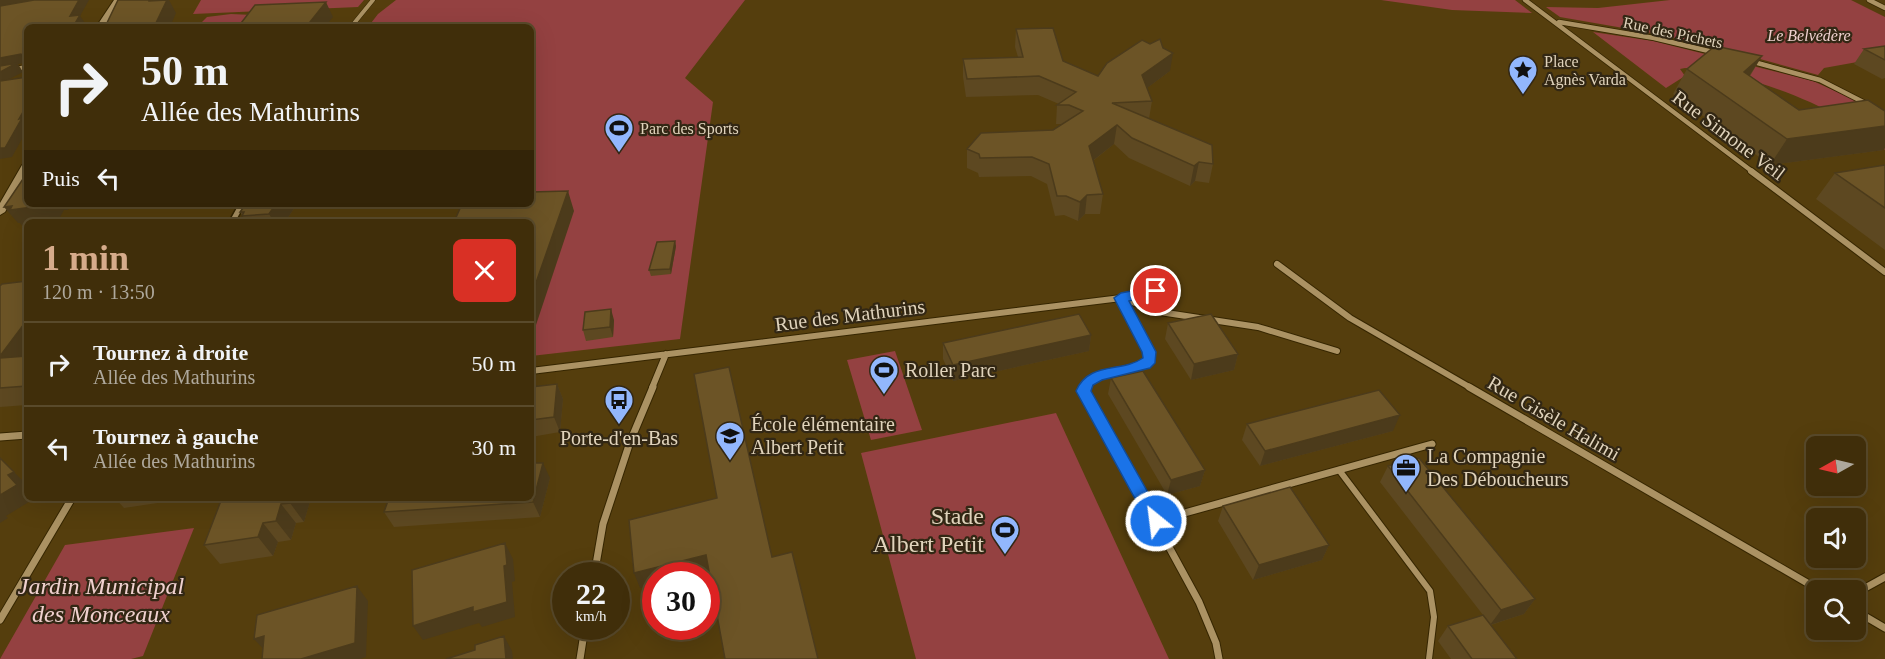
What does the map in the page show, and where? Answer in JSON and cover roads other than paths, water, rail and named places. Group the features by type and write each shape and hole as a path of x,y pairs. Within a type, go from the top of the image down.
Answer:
{"main road":[{"path":"102,24 118,0"},
{"path":"0,212 24,170"}],"street":[{"path":"353,24 373,0"},
{"name":"Rue des Pichets","path":"1525,0 1556,21 1654,38 1724,55"},
{"path":"1869,0 1885,8"},
{"name":"Rue Simone Veil","path":"1556,21 1885,272"},
{"name":"Rue des Pichets","path":"1748,60 1820,80 1876,108"},
{"path":"0,72 24,68"},
{"name":"Rue Gisèle Halimi","path":"1277,264 1350,318 1806,582"},
{"name":"Rue des Mathurins","path":"534,371 1121,298 1173,288"},
{"path":"1121,298 1160,312 1258,327 1337,351"},
{"path":"1121,298 1149,352 1150,360 1145,364 1098,376 1087,382 1084,391 1199,602 1219,659"},
{"path":"596,562 603,524 630,442 666,354"},
{"path":"0,437 24,435"},
{"path":"1156,521 1432,444"},
{"path":"1339,470 1430,591 1434,603 1429,659"},
{"path":"0,620 70,501"},
{"path":"1866,588 1885,578"},
{"path":"1866,617 1885,628"},
{"path":"580,659 583,640"}],"place":[{"name":"Place Agnès Varda","path":"1523,96"},
{"name":"Parc des Sports","path":"619,154"},
{"name":"Roller Parc","path":"884,396"},
{"name":"Porte-d'en-Bas","path":"619,426"},
{"name":"École élémentaire Albert Petit","path":"730,462"},
{"name":"La Compagnie Des Déboucheurs","path":"1406,494"},
{"name":"Stade Albert Petit","path":"1005,556"}],"park label":[{"name":"Le Belvédère","path":"1809,35"},
{"name":"Jardin Municipal des Monceaux","path":"101,600"}]}
